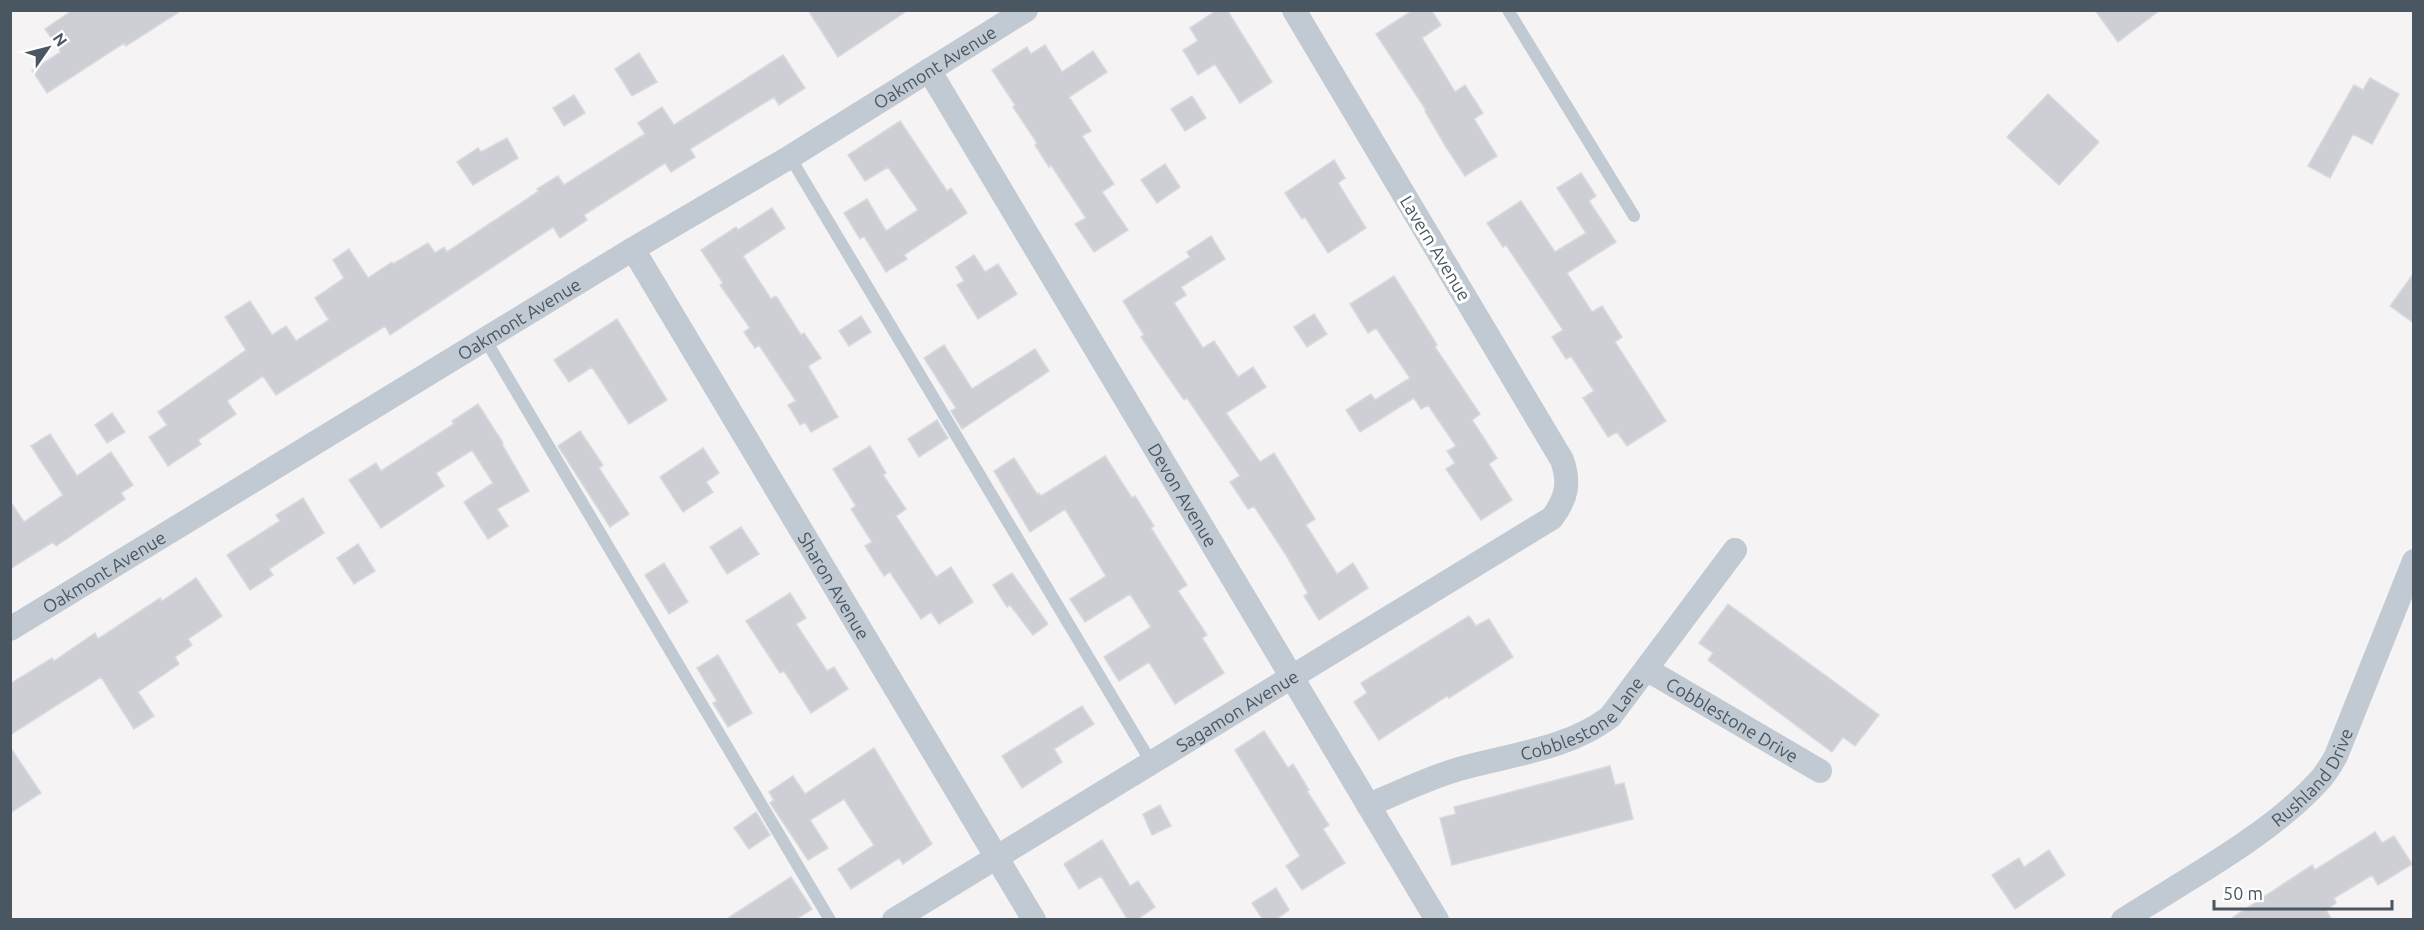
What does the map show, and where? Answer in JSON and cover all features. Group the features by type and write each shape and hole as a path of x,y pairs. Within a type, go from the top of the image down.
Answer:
{"street":[{"name":"Oakmont Avenue","path":"10,629 633,249 790,157 1026,10"},
{"name":"Lavern Avenue","path":"1294,10 1562,460 1567,474 1568,489"},
{"name":"Devon Avenue","path":"929,70 1437,920"},
{"name":"Sharon Avenue","path":"633,249 1034,920"},
{"name":"Sagamon Avenue","path":"894,920 1552,518 1563,503 1568,489"},
{"name":"Cobblestone Lane","path":"1368,805 1455,771 1564,744 1595,729 1610,717 1735,550"},
{"name":"Rushland Drive","path":"2122,920 2286,813 2319,782 2336,756 2414,561"},
{"name":"Cobblestone Drive","path":"1646,669 1820,771"}],"lane":[{"path":"1508,10 1634,216"},
{"path":"790,157 1151,762"},
{"path":"485,339 830,920"}],"building":[{"path":"73,10 182,10 126,46 124,43 47,93 32,70 61,52 45,29"},
{"path":"808,10 908,10 838,57"},
{"path":"1217,10 1227,10 1272,82 1240,103 1215,64 1198,75 1183,50 1198,41 1190,28"},
{"path":"1413,10 1431,10 1441,25 1422,38 1455,92 1465,85 1483,113 1474,119 1497,156 1465,176 1426,110 1376,34"},
{"path":"2095,10 2160,10 2118,42"},
{"path":"1045,45 1062,72 1093,51 1107,72 1069,97 1091,131 1082,136 1114,184 1102,192 1128,230 1094,252 1075,224 1086,218 1035,145 1037,143 992,70 1027,47 1031,54"},
{"path":"639,53 657,82 632,96 615,69"},
{"path":"783,55 805,88 779,105 774,97 690,149 695,157 671,172 665,163 584,215 587,220 560,238 553,227 390,335 385,326 276,395 263,376 227,401 236,414 198,440 201,444 168,466 149,437 167,425 158,412 246,350 225,317 250,301 272,335 286,326 296,341 329,320 315,298 344,278 333,260 349,249 368,278 428,243 435,253 444,247 447,252 558,176 564,185 645,134 638,123 662,107 674,125"},
{"path":"2370,78 2399,94 2372,144 2353,134 2330,178 2308,166 2354,85 2363,90"},
{"path":"2048,94 2099,142 2059,185 2007,137"},
{"path":"574,95 585,113 564,126 553,108"},
{"path":"1192,96 1206,118 1185,131 1171,109"},
{"path":"900,121 947,191 951,188 967,213 904,255 907,259 886,272 864,236 860,239 844,213 867,199 886,231 918,210 888,167 865,181 848,155"},
{"path":"507,138 518,158 473,185 457,162 478,148 481,152"},
{"path":"1334,160 1345,178 1338,183 1366,228 1328,253 1305,217 1302,219 1285,193"},
{"path":"1165,164 1180,187 1157,203 1141,180"},
{"path":"1581,173 1596,196 1589,201 1616,242 1567,273 1592,312 1602,306 1622,337 1615,342 1666,421 1627,446 1617,432 1608,437 1583,398 1594,391 1571,356 1566,359 1552,337 1563,330 1506,245 1503,247 1487,223 1521,201 1555,252 1586,233 1557,188"},
{"path":"772,208 785,228 743,256 771,299 776,296 801,335 804,333 821,358 808,366 838,417 811,432 805,422 800,425 788,405 796,401 759,345 755,348 744,332 750,328 720,285 723,283 701,250 736,227 738,230"},
{"path":"1211,236 1225,259 1181,287 1186,295 1174,303 1203,348 1214,341 1238,377 1253,367 1266,387 1226,413 1260,462 1274,453 1315,519 1306,525 1337,574 1353,563 1368,588 1319,620 1304,596 1308,593 1286,555 1254,506 1248,509 1230,482 1240,476 1187,398 1184,400 1141,337 1144,335 1123,301 1190,257 1187,252"},
{"path":"974,255 985,272 998,264 1017,294 978,319 957,285 964,281 956,267"},
{"path":"2414,273 2414,323 2390,306"},
{"path":"1394,276 1437,345 1435,347 1480,414 1472,420 1497,458 1489,464 1512,500 1481,520 1446,469 1455,463 1447,451 1456,446 1428,405 1421,409 1414,398 1360,432 1346,410 1371,394 1375,400 1410,378 1376,328 1368,333 1350,304"},
{"path":"1314,314 1327,334 1307,347 1294,327"},
{"path":"861,316 871,332 849,346 839,331"},
{"path":"617,319 667,400 629,424 592,367 569,382 554,360"},
{"path":"944,345 972,389 1035,349 1049,371 962,429 951,411 956,408 924,358"},
{"path":"478,404 503,443 529,491 497,509 508,526 488,539 464,502 493,483 472,450 436,473 444,486 381,528 349,480 376,463 381,471 454,424 452,421"},
{"path":"112,413 125,432 107,443 95,425"},
{"path":"937,420 948,438 919,457 908,439"},
{"path":"580,431 603,465 599,468 629,514 610,527 558,446"},
{"path":"50,434 77,476 111,452 133,485 121,493 125,499 56,546 53,542 10,569 10,501 24,522 63,495 31,446"},
{"path":"870,446 886,473 883,475 906,509 896,516 936,577 951,567 973,602 939,624 931,612 921,619 890,572 884,576 865,546 872,542 851,509 856,506 833,469"},
{"path":"703,448 719,473 706,482 713,492 683,512 660,477"},
{"path":"1105,456 1132,498 1135,496 1154,526 1151,528 1187,585 1178,591 1207,635 1202,638 1224,673 1175,704 1149,662 1119,681 1104,657 1151,627 1130,594 1085,622 1070,599 1106,576 1065,509 1030,532 994,471 1014,458 1037,494 1041,496"},
{"path":"303,498 324,533 269,569 273,575 250,590 227,555 280,521 276,515"},
{"path":"741,527 759,554 727,574 710,547"},
{"path":"358,544 375,571 354,584 337,558"},
{"path":"664,563 688,602 669,614 645,575"},
{"path":"1012,573 1048,624 1033,635 1010,605 1007,607 993,585"},
{"path":"196,578 222,616 188,639 192,645 175,657 179,664 138,692 154,716 134,729 101,677 10,735 10,684 52,658 54,661 95,633 98,639 160,598 162,601"},
{"path":"790,593 806,618 796,624 827,671 834,667 848,689 811,713 784,671 780,673 746,621"},
{"path":"1728,604 1879,715 1855,746 1843,737 1832,752 1708,660 1713,653 1699,643"},
{"path":"1469,616 1476,626 1489,619 1513,657 1379,740 1354,702 1367,693 1361,683"},
{"path":"718,655 752,713 728,727 713,703 717,701 697,668"},
{"path":"1082,706 1094,724 1054,749 1062,762 1022,788 1002,756"},
{"path":"1264,731 1288,768 1293,764 1309,790 1307,791 1329,825 1323,829 1345,863 1302,890 1286,866 1300,856 1235,750"},
{"path":"10,747 41,793 10,813"},
{"path":"874,748 932,844 903,864 899,858 851,889 838,869 874,845 844,799 810,820 828,848 808,860 770,803 774,800 769,792 793,776 805,794"},
{"path":"1610,766 1615,785 1624,783 1633,819 1452,865 1440,818 1456,814 1454,807"},
{"path":"1160,805 1171,826 1152,835 1143,814"},
{"path":"756,812 770,835 749,849 734,828"},
{"path":"2375,832 2382,843 2394,836 2412,864 2378,885 2372,875 2334,898 2336,903 2326,910 2332,920 2229,920 2312,865 2315,870"},
{"path":"1102,840 1130,886 1138,881 1155,907 1136,920 1128,920 1101,876 1079,889 1064,864"},
{"path":"2049,850 2065,875 2015,909 1992,875 2019,858 2024,867"},
{"path":"791,877 812,909 795,920 725,920"},
{"path":"1276,888 1289,910 1275,920 1263,920 1252,903"}]}
